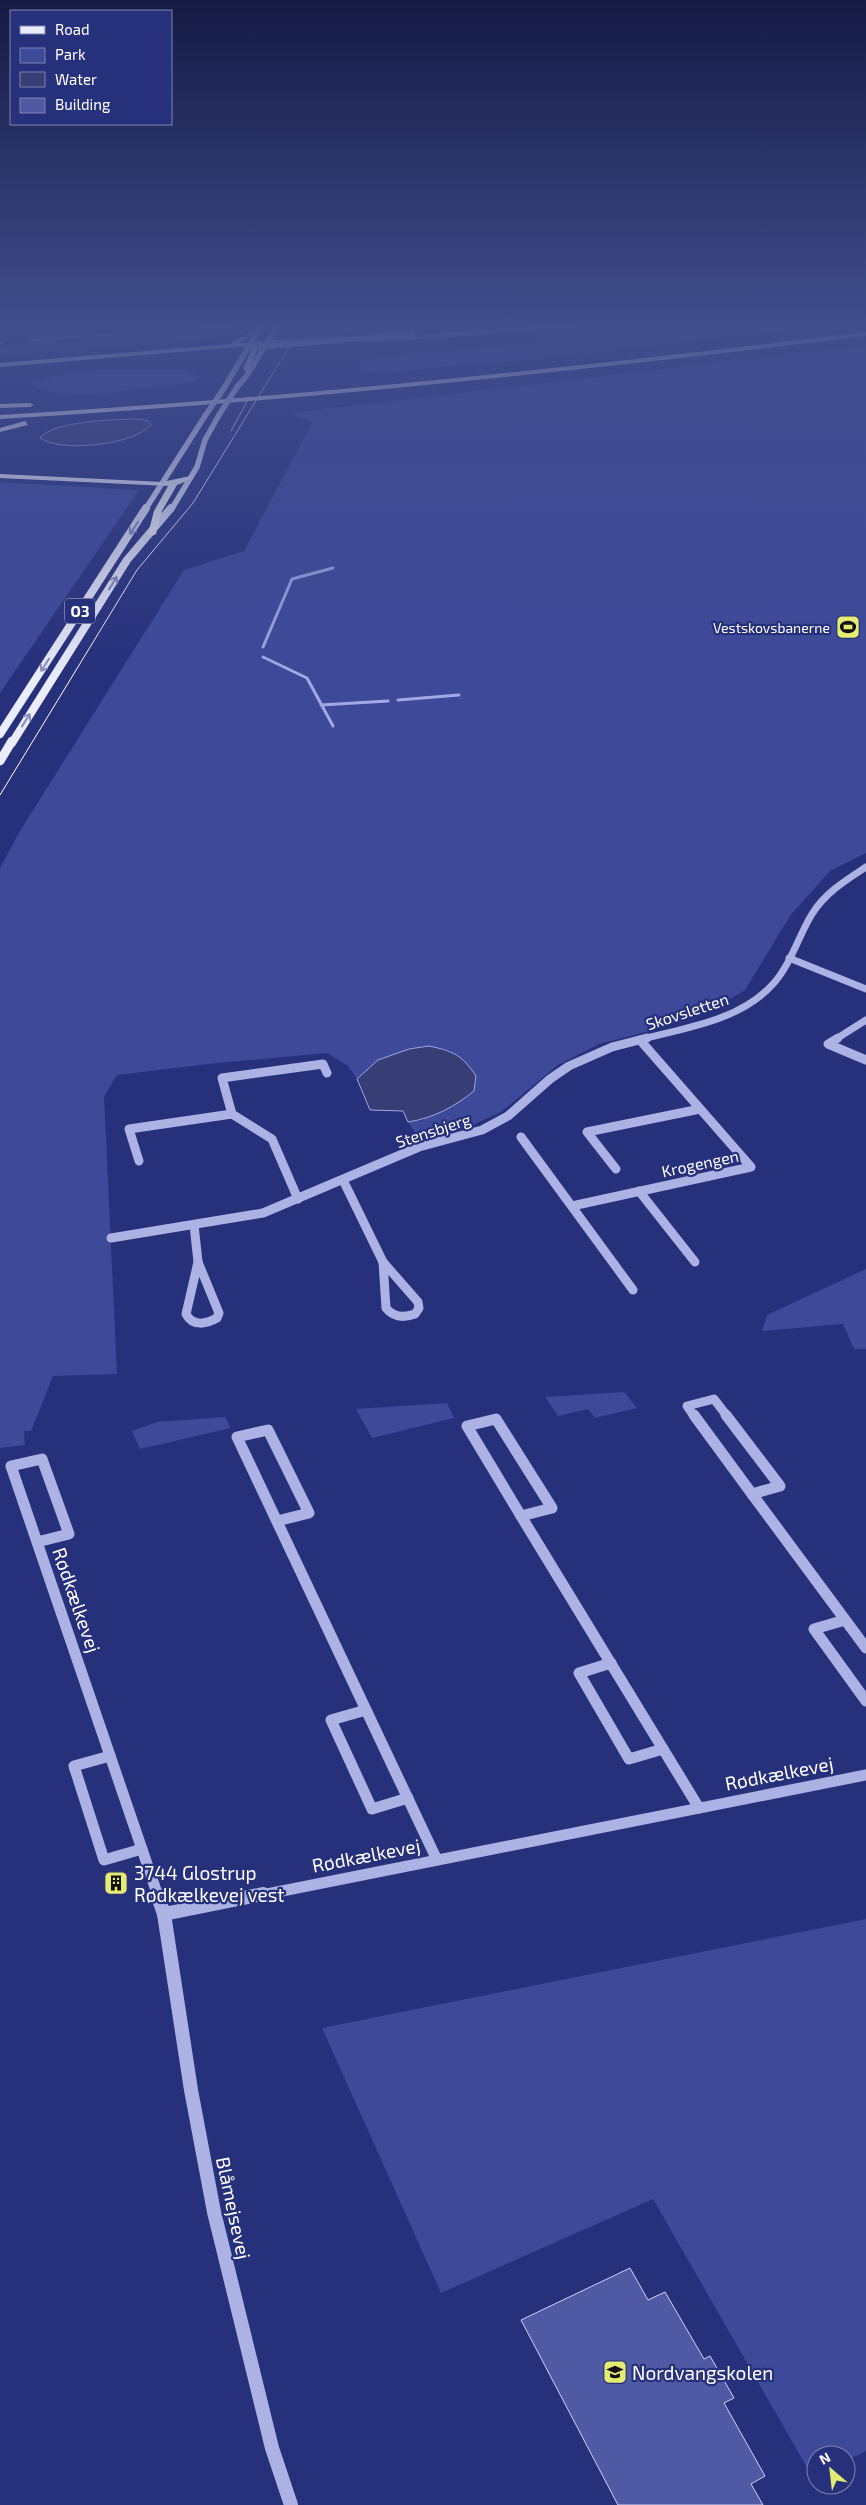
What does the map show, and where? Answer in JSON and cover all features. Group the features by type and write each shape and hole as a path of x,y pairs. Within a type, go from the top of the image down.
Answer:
{"highway":[{"path":"0,468 33,475 162,484"},
{"path":"0,477 40,483 162,484 174,483 190,478"},
{"path":"152,534 158,511 174,483"}],"main road":[{"name":"O3","path":"0,734 188,443"},
{"name":"O3","path":"0,761 127,560 152,534 169,512 197,467 204,443"}],"street":[{"name":"Skovsletten","path":"503,1120 551,1078 570,1066 610,1048 703,1023 745,1005 767,990 778,977 820,903 833,889 866,867"},
{"path":"789,958 866,988"},
{"path":"866,1020 828,1044 866,1060"},
{"name":"Krogengen","path":"572,1206 751,1168 640,1040"},
{"path":"232,1114 222,1078 323,1064 327,1073"},
{"path":"616,1169 587,1132 700,1109"},
{"path":"139,1161 129,1129 232,1114 272,1139 298,1199"},
{"name":"Stensbjerg","path":"112,1238 263,1213 419,1147 466,1136 503,1120"},
{"path":"521,1137 633,1290"},
{"path":"344,1180 383,1262 418,1302 420,1308 415,1314 397,1317 389,1314 386,1308 383,1262"},
{"path":"639,1192 695,1262"},
{"path":"194,1225 198,1262 219,1313 217,1318 202,1324 194,1323 188,1319 186,1314 198,1262"},
{"path":"752,1494 780,1486 714,1399 687,1406 845,1620 866,1648"},
{"path":"521,1516 552,1508 496,1419 467,1426 521,1516 611,1663 698,1808"},
{"name":"Rødkælkevej","path":"277,1521 309,1513 268,1430 237,1438 437,1860"},
{"name":"Rødkælkevej","path":"37,1542 69,1534 42,1459 11,1466 164,1914 866,1775"},
{"path":"845,1620 814,1629 866,1701"},
{"path":"611,1663 579,1673 629,1759 663,1749"},
{"path":"366,1710 332,1720 372,1809 408,1798"},
{"path":"110,1756 74,1766 104,1860 142,1849"},
{"name":"Blåmejsevej","path":"164,1914 191,2090 214,2212 272,2448 291,2505"}],"green space":[{"path":"301,443 866,443 866,853 830,871 790,916 745,990 708,1012 654,1030 599,1044 558,1065 501,1112 453,1134 421,1141 408,1122 424,1120 451,1051 429,1046 409,1049 378,1060 357,1079 348,1066 327,1053 217,1063 117,1075 104,1097 117,1374 53,1376 31,1431 24,1431 25,1445 0,1448 0,868 20,831 184,570 244,551"},
{"path":"0,482 139,490 0,693"},
{"path":"866,1269 866,1349 854,1349 843,1324 762,1331 767,1315"},
{"path":"624,1392 637,1408 595,1418 588,1409 558,1416 545,1397"},
{"path":"447,1403 454,1418 372,1438 356,1409"},
{"path":"225,1417 231,1428 140,1449 132,1431 157,1422"},
{"path":"866,1919 866,2451 856,2456 856,2445 806,2445 806,2466 653,2199 441,2293 322,2028"}],"water":[{"path":"50,443 109,443 80,446"},
{"path":"429,1046 451,1052 466,1063 476,1076 474,1091 443,1111 426,1118 408,1122 403,1111 370,1110 357,1079 378,1060 409,1049"}],"building":[{"path":"630,2268 648,2300 665,2292 704,2359 710,2356 734,2398 724,2403 765,2476 751,2484 763,2505 618,2505 521,2320"}],"waterway":[{"path":"263,647 292,579 333,568"},
{"path":"263,657 307,678 322,705"},
{"path":"398,700 459,695"},
{"path":"322,705 388,701"},
{"path":"322,705 333,726"}],"tram line":[{"path":"0,795 137,570 193,503 230,443"}],"place":[{"name":"Vestskovsbanerne","path":"848,627"},
{"name":"3744 Glostrup Rødkælkevej vest","path":"116,1883"},
{"name":"Nordvangskolen","path":"615,2372"}]}
